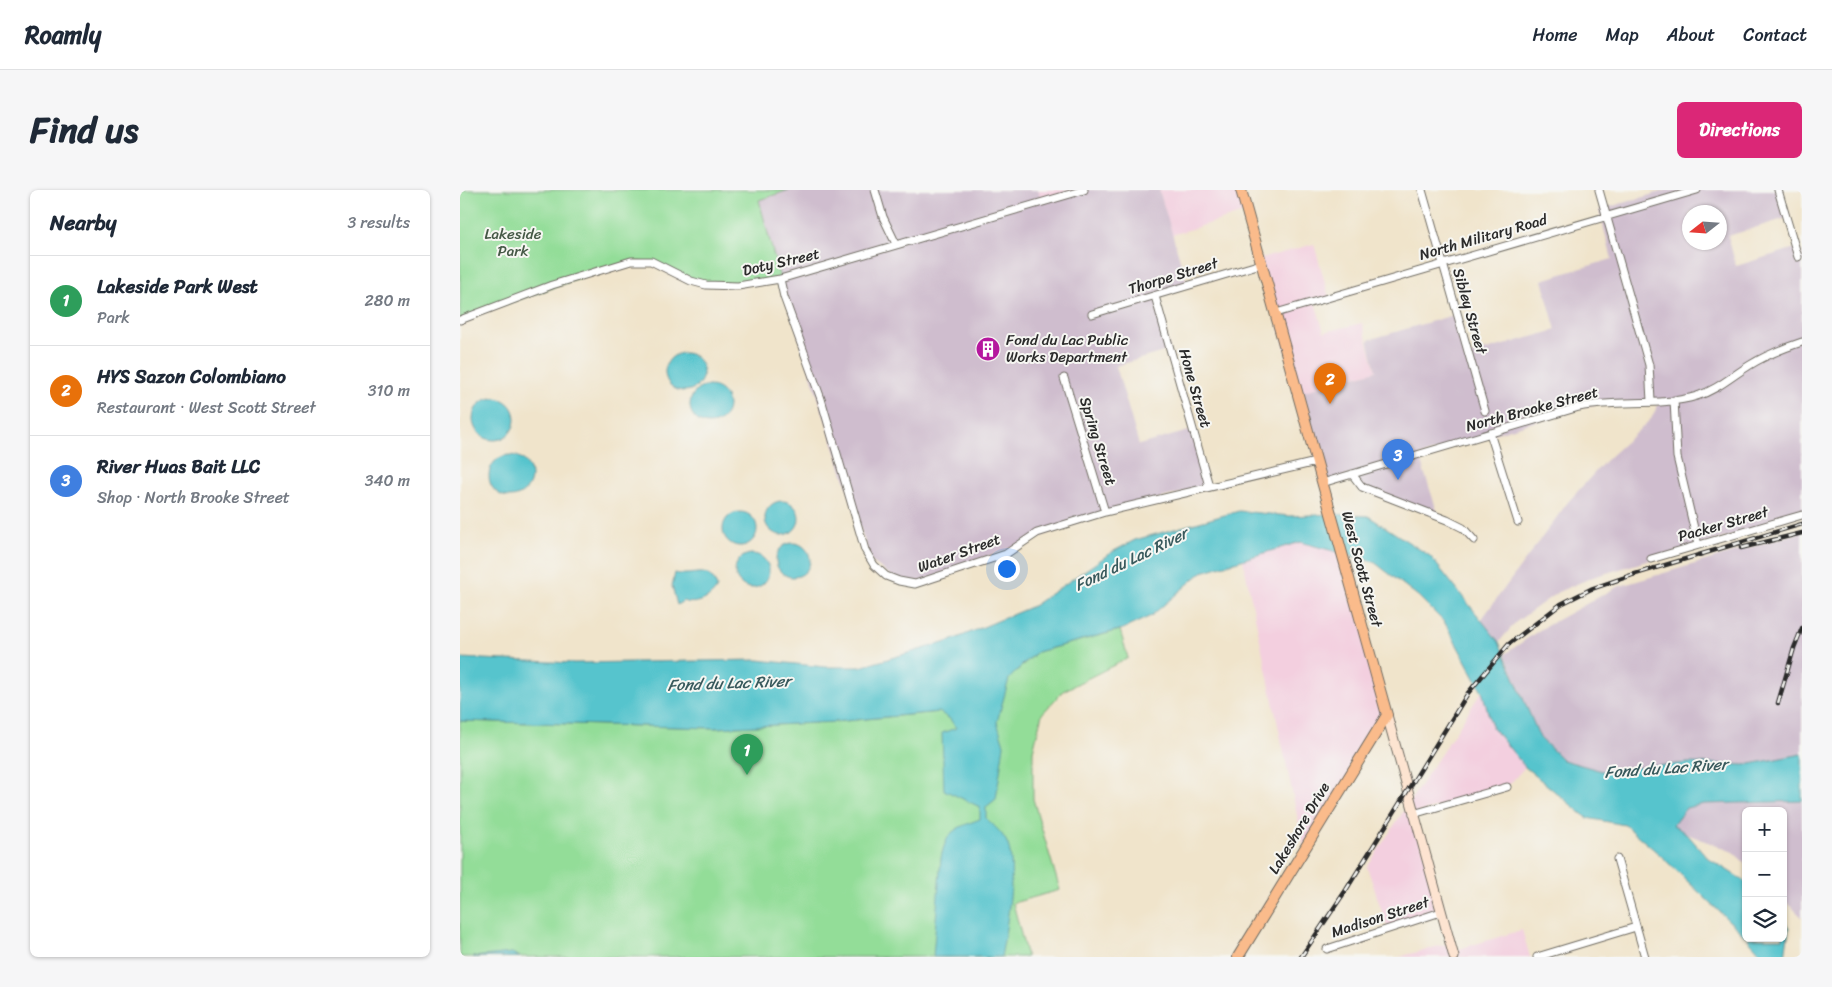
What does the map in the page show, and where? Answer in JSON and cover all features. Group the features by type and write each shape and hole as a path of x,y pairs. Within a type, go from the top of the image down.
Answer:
{"main road":[{"name":"West Scott Street","path":"1241,190 1454,957"},
{"name":"Lakeshore Drive","path":"1238,957 1386,715"}],"street":[{"path":"875,190 883,217 896,244"},
{"name":"Doty Street","path":"460,320 552,285 631,261 651,261 691,281 706,285 738,286 780,279 1084,190"},
{"name":"Sibley Street","path":"1422,190 1485,411"},
{"path":"1600,190 1650,364 1651,401"},
{"name":"North Military Road","path":"1276,313 1697,190"},
{"path":"1778,190 1798,257"},
{"name":"Thorpe Street","path":"1092,314 1262,264"},
{"name":"Water Street","path":"780,279 784,297 820,399 864,548 871,561 880,571 897,581 915,584 1006,554 1037,533 1105,512 1316,462"},
{"name":"Hone Street","path":"1155,296 1209,486"},
{"name":"North Brooke Street","path":"1322,483 1587,406 1674,400 1708,392 1752,364 1783,348 1802,342"},
{"name":"Spring Street","path":"1064,378 1105,512"},
{"path":"1674,400 1677,460 1698,545"},
{"path":"1490,434 1518,522"},
{"path":"1352,474 1362,487 1447,520 1463,528 1474,540"},
{"name":"Packer Street","path":"1652,559 1802,515"},
{"path":"1413,814 1507,787"},
{"path":"1617,859 1645,957"},
{"name":"Madison Street","path":"1327,949 1441,912"},
{"path":"1537,957 1636,927"}],"shaded area":[{"path":"789,190 1038,190 1042,202 1084,190 1159,190 1188,286 1155,296 1170,350 1116,366 1139,445 1192,430 1209,486 1105,512 915,584 899,581 871,561 780,279 759,200"},
{"path":"1038,190 1084,190 1042,203"},
{"path":"1159,190 1241,190 1247,212 1172,235"},
{"path":"1667,190 1782,190 1790,217 1728,236 1736,266 1799,247 1802,256 1802,515 1593,577 1558,592 1516,622 1499,642 1481,620 1568,502 1606,460 1651,419 1660,401 1595,404 1419,456 1439,517 1362,487 1352,474 1322,483 1298,393 1376,371 1368,340 1457,314 1469,355 1556,330 1542,280 1612,259 1599,210"},
{"path":"1314,244 1329,297 1315,302 1324,332 1362,323 1376,371 1298,393 1260,259"},
{"path":"1802,532 1802,754 1745,765 1689,763 1602,771 1563,760 1540,738 1505,654 1541,629 1617,587"},
{"path":"1300,542 1342,552 1387,715 1304,848 1243,560"},
{"path":"1482,691 1492,727 1525,767 1507,787 1413,814 1441,912 1388,929 1367,867"},
{"path":"1802,801 1802,917 1787,903 1787,807 1742,807 1742,860 1733,852 1687,834 1673,825 1686,808 1704,804"},
{"path":"1522,930 1530,957 1399,957 1450,943 1452,951"}],"green space":[{"name":"Lakeside Park","path":"460,190 789,190 759,200 780,279 706,285 657,264 631,261 460,320"},
{"path":"1120,630 1128,658 1063,691 1042,714 1033,751 1033,799 1060,890 1013,903 1027,957 460,957 460,721 715,728 834,722 939,712 1008,679 1037,652"}],"water":[{"path":"684,353 697,359 703,372 697,385 684,391 671,385 665,372 671,359"},
{"path":"709,386 716,387 722,392 727,398 727,412 722,418 716,423 709,424 702,423 696,418 691,412 690,405 691,398 696,392 702,387"},
{"path":"498,398 506,401 512,407 515,419 512,431 506,437 490,440 482,437 476,431 473,415 476,407 482,401"},
{"path":"510,455 525,461 531,476 525,491 510,497 495,491 489,476 495,461"},
{"path":"782,501 794,506 799,518 794,530 782,535 770,530 765,518 770,506"},
{"name":"Fond du Lac River","path":"1239,511 1290,516 1331,514 1368,516 1430,556 1499,642 1540,738 1563,760 1602,771 1689,763 1745,765 1802,754 1802,801 1704,804 1686,808 1673,825 1687,834 1708,858 1742,879 1742,933 1659,854 1625,825 1587,818 1525,767 1492,727 1482,691 1445,623 1418,596 1374,562 1300,542 1202,572 1151,616 1123,629 1037,652 1009,679 997,722 1004,745 996,799 986,807 986,818 1004,837 1010,855 1010,900 1001,957 933,957 943,849 953,832 964,825 980,819 980,807 944,790 942,733 956,728 950,719 939,712 834,722 715,728 460,721 460,658 574,663 758,660 825,667 860,667 950,641 1033,606 1112,552 1135,540"},
{"path":"740,512 752,517 757,529 752,541 740,546 728,541 723,529 728,517"},
{"path":"793,543 805,548 810,560 805,572 793,577 781,572 776,560 781,548"},
{"path":"752,554 764,559 769,571 764,583 752,588 740,583 735,571 740,559"},
{"path":"675,573 705,573 709,575 717,587 711,595 703,600 693,603 683,601 677,605 672,586"},
{"path":"1787,925 1789,928 1785,957 1764,957 1751,942 1787,942"},
{"path":"512,953 520,957 473,957"}],"railway":[{"path":"1301,957 1346,890 1468,693 1509,644 1561,604 1591,589 1802,524"},
{"path":"1741,548 1802,533"},
{"path":"1778,703 1794,648 1802,628"}],"place":[{"name":"Fond du Lac Public Works Department","path":"988,349"},
{"name":"HYS Sazon Colombiano","path":"1330,404"},
{"name":"River Huas Bait LLC","path":"1398,480"},
{"name":"Lakeside Park West","path":"747,775"}]}
